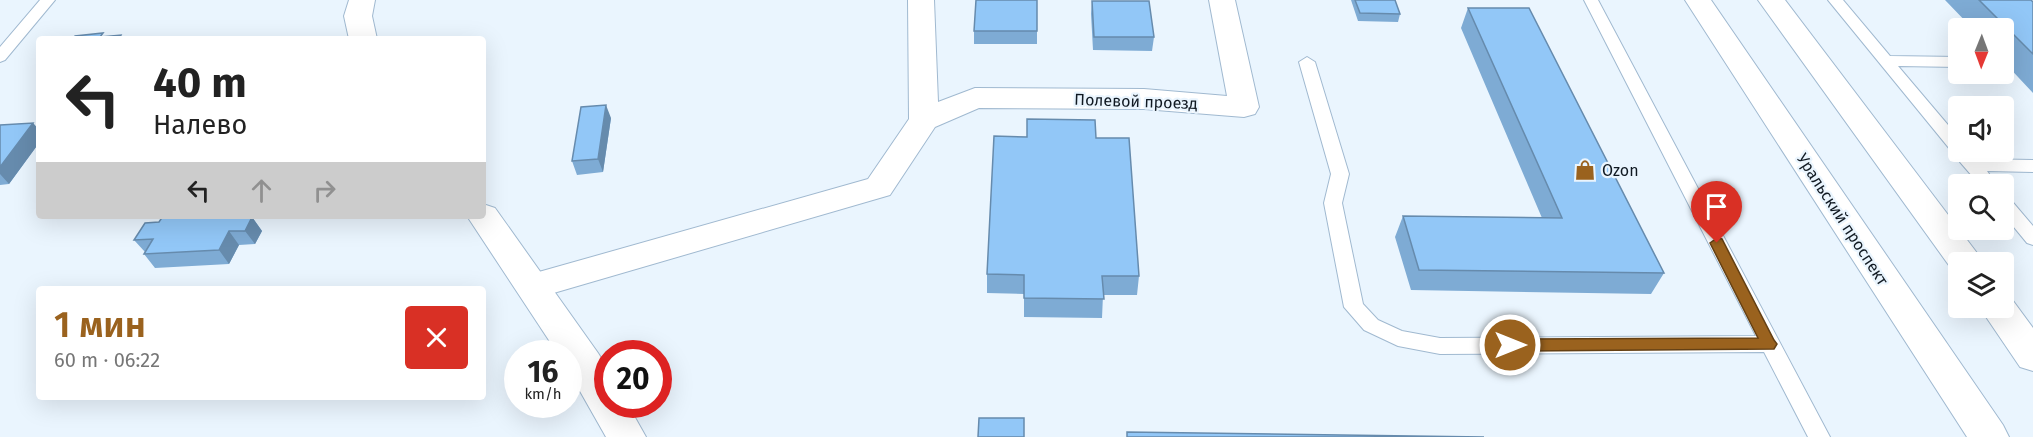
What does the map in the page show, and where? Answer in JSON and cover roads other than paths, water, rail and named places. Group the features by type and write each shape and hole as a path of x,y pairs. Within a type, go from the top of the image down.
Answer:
{"street":[{"path":"362,0 358,16 362,36"},
{"path":"533,286 879,187 924,120 921,0"},
{"name":"Полевой проезд","path":"924,120 975,98 1144,99 1244,106 1222,0"},
{"name":"Уральский проспект","path":"1698,0 1989,437"},
{"path":"1770,0 1958,252"},
{"path":"485,219 533,286 594,380"},
{"path":"2005,318 2033,356"},
{"path":"616,418 626,437"}],"lane":[{"path":"0,57 48,0"},
{"path":"1591,0 1818,437"},
{"path":"1835,0 1948,136"},
{"path":"1885,61 1948,62"},
{"path":"1307,62 1340,174 1333,203 1354,307 1371,325 1398,338 1440,345 1769,344"},
{"path":"1970,162 1980,174"},
{"path":"2008,162 2033,166"},
{"path":"2014,215 2033,238"}],"place":[{"name":"Ozon","path":"1585,170"}]}
